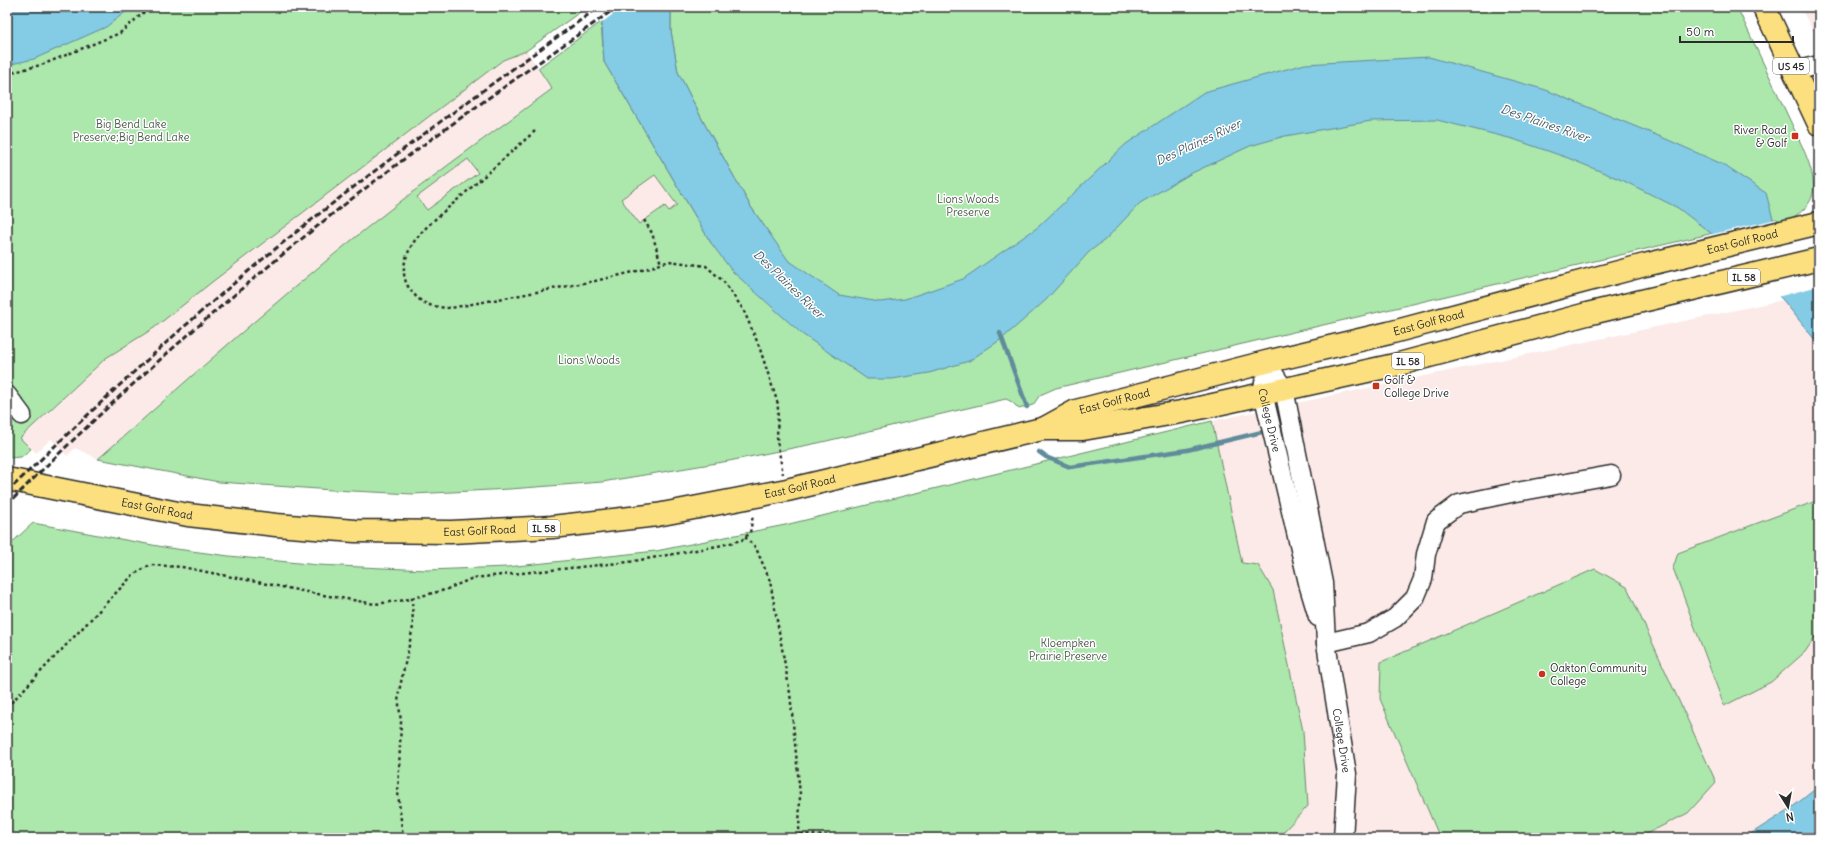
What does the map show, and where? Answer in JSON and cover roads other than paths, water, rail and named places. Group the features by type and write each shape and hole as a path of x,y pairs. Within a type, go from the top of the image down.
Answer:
{"main road":[{"name":"US 45","path":"1764,7 1794,71 1817,115"},
{"name":"East Golf Road","path":"1042,429 1076,411 1266,362 1389,333 1645,265 1819,223"},
{"name":"East Golf Road","path":"7,479 188,515 276,525 355,531 451,532 552,527 657,515 787,490 1042,429 1083,429 1181,412 1399,364 1587,314 1818,260"}],"street":[{"path":"1794,71 1819,65"},
{"name":"College Drive","path":"1266,362 1273,391 1309,587 1326,643 1347,774 1343,838"},
{"path":"7,395 22,415"},
{"path":"1326,643 1369,633 1395,618 1415,598 1423,579 1426,554 1436,521 1459,504 1510,492 1611,475"}],"water":[{"path":"7,7 132,7 106,27 34,59 7,65"},
{"name":"Des Plaines River","path":"601,7 671,7 671,31 678,72 703,121 751,207 788,260 839,295 880,302 905,299 963,279 1038,227 1126,144 1204,92 1305,64 1429,57 1546,90 1666,139 1722,164 1766,193 1773,219 1819,271 1819,345 1783,300 1712,234 1678,208 1624,181 1568,158 1513,139 1437,120 1371,121 1285,136 1250,146 1192,173 1140,203 1106,239 1089,252 1046,300 1003,338 969,361 929,373 892,379 867,379 802,334 732,271 711,243 604,62"},
{"path":"1819,786 1819,838 1744,838 1790,809"}],"waterway":[{"path":"1000,333 1027,407"},
{"path":"1039,452 1046,457 1070,467 1187,450 1262,432"}],"railway":[{"path":"7,492 136,370 235,282 269,254 391,159 599,7"},
{"path":"7,505 86,428 166,354 292,247 404,159 617,7"}],"place":[{"name":"River Road & Golf","path":"1795,136"},
{"name":"Golf & College Drive","path":"1376,386"},
{"name":"Oakton Community College","path":"1542,674"}],"park label":[{"name":"Big Bend Lake Preserve;Big Bend Lake","path":"131,130"},
{"name":"Lions Woods Preserve","path":"968,205"},
{"name":"Lions Woods","path":"589,360"},
{"name":"Kloempken Prairie Preserve","path":"1068,649"}]}
